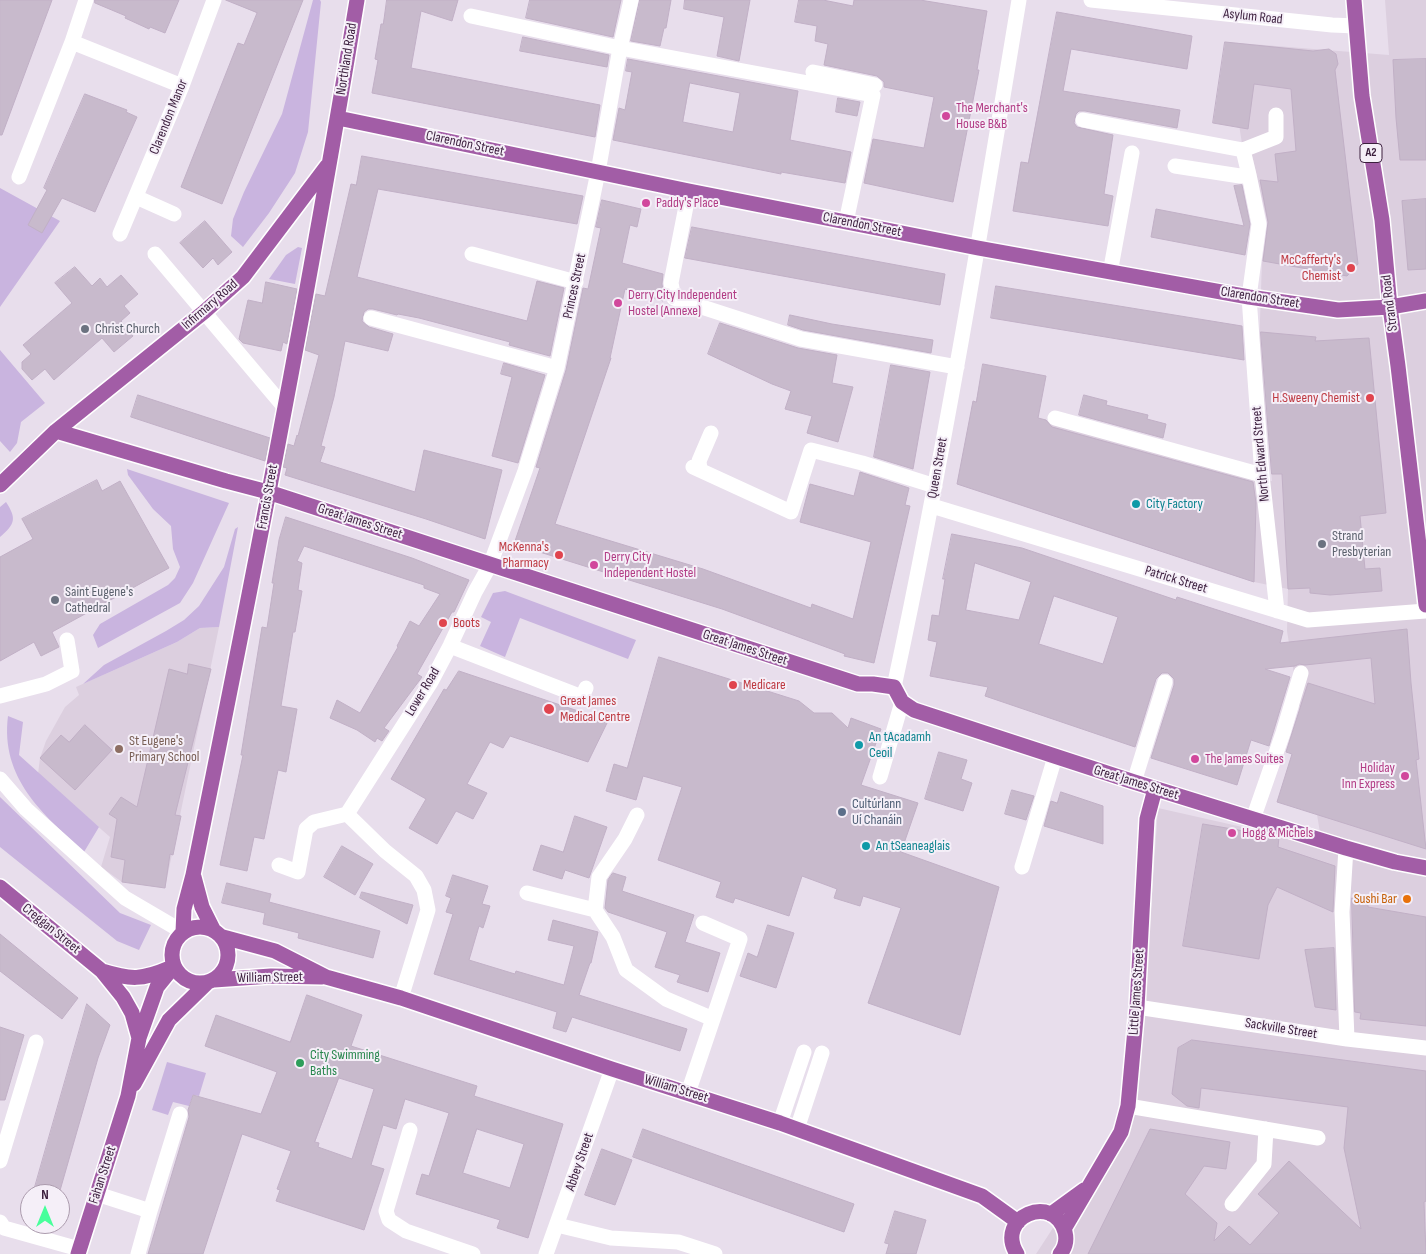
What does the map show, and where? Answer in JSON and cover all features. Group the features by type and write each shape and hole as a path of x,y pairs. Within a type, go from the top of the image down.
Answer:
{"main road":[{"name":"Northland Road","path":"338,118 357,0"},
{"name":"Strand Road","path":"1354,0 1362,96 1382,220 1390,307 1426,605"},
{"name":"Francis Street","path":"183,932 184,909 193,875 261,538 338,118"},
{"name":"Clarendon Street","path":"338,118 689,191 978,248 1249,297 1338,310 1390,307 1426,301"},
{"name":"Infirmary Road","path":"0,484 56,431 204,312 243,277 329,163"},
{"name":"Great James Street","path":"56,431 268,492 858,684 874,684 894,688"},
{"path":"894,688 902,702"},
{"name":"Great James Street","path":"902,702 914,710 1155,789 1346,848 1424,867"},
{"name":"Little James Street","path":"1064,1229 1121,1132 1128,1106 1137,1007 1148,819 1155,789"},
{"name":"Francis Street","path":"193,875 202,907 218,933"},
{"name":"Creggan Street","path":"0,887 102,971 123,997 132,1013 139,1038"},
{"path":"197,926 218,933 229,952 225,968 210,981 191,982 178,972 174,966 172,948 176,939 183,932 197,926"},
{"name":"William Street","path":"218,933 275,951 326,977 401,998 612,1069 780,1122 982,1196 1018,1222"},
{"name":"Creggan Street","path":"102,971 123,978 141,978 153,976 174,966"},
{"name":"Fahan Street","path":"79,1251 128,1096 139,1038 157,987 174,966"},
{"name":"William Street","path":"210,981 271,976 326,977"},
{"name":"Fahan Street","path":"128,1096 170,1020 210,981"},
{"name":"Little James Street","path":"1051,1214 1089,1186"},
{"path":"1018,1254 1012,1241 1012,1234 1018,1222 1028,1214 1036,1212 1051,1214 1062,1224 1066,1243 1060,1254"}],"street":[{"path":"19,177 72,42 86,0"},
{"name":"Clarendon Manor","path":"120,234 182,86 214,0"},
{"name":"Princes Street","path":"490,565 525,471 557,368 576,282 620,48 631,0"},
{"name":"Queen Street","path":"894,688 936,486 1019,0"},
{"name":"Asylum Road","path":"1091,0 1356,26"},
{"path":"471,16 620,48 875,84"},
{"path":"72,42 182,86"},
{"path":"813,72 875,84"},
{"path":"846,222 875,84"},
{"path":"1084,120 1243,150 1276,137 1276,115"},
{"name":"North Edward Street","path":"1243,150 1259,224 1249,297 1262,475 1277,611"},
{"path":"1110,273 1132,153"},
{"path":"1175,166 1240,176 1249,175"},
{"path":"689,191 671,283 674,298 801,339 957,368"},
{"path":"136,198 174,214"},
{"path":"155,254 285,408"},
{"path":"472,254 576,282"},
{"path":"371,318 557,368"},
{"path":"1055,418 1262,475"},
{"path":"711,434 697,469 791,512 811,450 862,463 936,486"},
{"name":"Patrick Street","path":"932,506 1308,620 1426,611"},
{"name":"Lower Road","path":"347,814 431,682 490,565"},
{"path":"0,696 46,684 72,671 67,640"},
{"path":"450,646 529,672 582,697 586,688"},
{"path":"1253,819 1283,733 1301,673"},
{"path":"1134,782 1165,682"},
{"path":"880,777 902,702"},
{"path":"1022,867 1056,757"},
{"path":"0,779 26,810 125,898 183,932"},
{"path":"279,866 298,872 306,829 314,822 347,814 416,876 424,890 428,910 401,998"},
{"path":"638,815 625,839 599,877 595,910 613,937 626,970 666,999 713,1019"},
{"path":"1346,848 1342,912 1347,1039"},
{"path":"526,893 595,910"},
{"path":"688,1093 740,939 704,923"},
{"name":"Sackville Street","path":"1137,1007 1347,1039 1426,1048"},
{"path":"0,1161 36,1042"},
{"path":"780,1122 804,1052"},
{"path":"797,1129 822,1054"},
{"name":"Abbey Street","path":"546,1254 612,1069"},
{"path":"1128,1106 1318,1138"},
{"path":"138,1254 180,1114"},
{"path":"1232,1204 1264,1164 1266,1129"},
{"path":"410,1130 386,1211 389,1220 406,1231 473,1254"},
{"path":"97,1194 150,1211"},
{"path":"0,1222 4,1228 79,1251"},
{"path":"557,1225 639,1247 678,1242 715,1254"}],"shaded area":[{"path":"313,0 320,0 321,2 308,132 295,173 269,213 243,247 231,236 233,219 282,114"},
{"path":"1385,0 1426,0 1426,1254 1036,1254 1133,1105 1145,994 1158,808 1322,845 1287,631 1288,589 1254,582 957,484 973,401 1254,478 1272,481 1259,349 1262,261 1268,225 1252,155 1243,150 1226,42 1389,55"},
{"path":"0,188 60,221 0,307"},
{"path":"298,247 302,248 295,284 269,279 286,255"},
{"path":"0,350 45,403 21,422 17,443 10,452 0,441"},
{"path":"127,469 229,503 193,583 180,603 98,648 93,635 100,624 168,585 175,578 180,567 173,549 171,526 153,509 128,475"},
{"path":"6,502 12,513 13,521 0,537 0,507"},
{"path":"238,527 219,627 200,628 177,642 83,684 104,665 184,620 199,606 224,567 235,529"},
{"path":"505,591 636,640 628,659 520,618 505,657 480,646 491,622 481,617 493,593"},
{"name":"St Eugene's Primary School","path":"219,627 165,888 122,882 101,867 110,837 38,774 40,758 46,741 65,707 79,695 76,687 177,642 200,628"},
{"path":"8,716 23,722 19,755 99,827 84,852 40,809 18,777 11,759 7,738"},
{"path":"0,797 120,913 151,925 139,950 117,941 0,847"},
{"path":"167,1062 206,1073 199,1096 193,1095 189,1106 173,1102 168,1115 152,1110"}],"building":[{"path":"0,0 52,0 2,135 0,135"},
{"path":"95,0 179,0 165,33 150,27 149,29 125,18 126,16 95,3"},
{"path":"226,0 303,0 222,204 181,187 238,43 244,45 257,13"},
{"path":"387,0 458,0 452,21 421,11 411,68 600,105 595,137 372,93 378,60 375,59"},
{"path":"530,0 621,0 613,37 526,18"},
{"path":"640,0 671,0 666,28 664,28 660,46 631,41"},
{"path":"685,0 750,0 739,61 717,56 724,17 684,9"},
{"path":"799,0 823,0 853,6 854,0 920,0 987,11 977,70 979,70 953,202 864,183 873,139 924,148 934,97 884,87 884,82 877,76 824,65 828,44 815,41 817,26 795,22"},
{"path":"1057,12 1192,36 1187,69 1071,49 1063,91 1180,110 1177,128 1085,111 1079,111 1076,114 1074,123 1077,127 1113,135 1104,194 1113,196 1108,226 1013,211 1021,162 1028,163"},
{"path":"523,37 609,55 607,67 520,51"},
{"path":"1225,42 1313,51 1329,49 1336,54 1338,64 1335,70 1358,264 1347,276 1263,261 1268,222 1260,180 1278,182 1275,154 1296,151 1291,89 1254,84 1248,129 1213,123"},
{"path":"628,59 798,91 790,140 851,152 845,183 781,172 781,174 613,140 619,108 625,110 632,72 626,71","holes":["690,83 740,93 733,132 683,122"]},
{"path":"1426,59 1426,160 1400,160 1393,60"},
{"path":"85,94 127,110 126,112 137,117 95,212 62,198 42,233 28,225 47,190 44,188"},
{"path":"838,98 860,102 857,116 836,112"},
{"path":"362,156 583,196 577,224 378,189 357,277 527,321 537,281 564,288 550,356 509,345 510,342 419,318 373,309 368,309 364,312 362,321 369,327 393,334 388,351 345,341 334,397 321,446 325,447 320,462 415,492 424,450 502,470 485,539 285,475 287,468 283,467 288,444 294,446 298,436 319,355 305,350 316,294 325,296 351,184 356,185"},
{"path":"1242,185 1250,224 1245,255 1151,237 1156,209 1244,226 1234,186"},
{"path":"1426,199 1426,269 1408,270 1402,201"},
{"path":"602,200 641,209 637,227 630,225 622,263 663,274 664,296 663,301 625,289 611,358 555,524 703,569 811,608 812,604 853,619 871,542 800,522 810,484 854,496 860,472 909,488 905,505 910,506 874,663 844,656 845,654 722,609 514,544 540,468 536,467 566,370 583,288 588,289 601,228 596,227"},
{"path":"205,221 232,252 218,265 213,258 203,268 180,243"},
{"path":"692,227 945,274 940,305 685,258"},
{"name":"Christ Church","path":"75,267 92,286 100,278 107,287 121,275 138,294 124,306 130,313 121,321 133,336 114,352 102,338 54,380 45,369 32,380 22,369 22,362 31,354 23,345 72,303 55,283"},
{"path":"266,282 297,289 287,344 283,342 281,351 243,343 239,339 248,300 262,303"},
{"path":"996,286 1242,326 1244,360 991,318"},
{"path":"790,315 832,324 933,340 931,353 803,330 788,325"},
{"path":"720,323 798,348 837,355 832,383 853,387 838,442 807,433 812,416 785,409 791,391 708,354"},
{"path":"1261,332 1316,337 1315,341 1369,338 1386,513 1360,516 1365,569 1380,568 1382,591 1330,595 1310,593 1310,588 1288,589 1282,474 1272,474"},
{"path":"504,363 545,375 518,463 492,456 512,377 501,374"},
{"name":"City Factory","path":"983,364 1046,376 1038,418 1046,420 1052,427 1253,482 1256,503 1254,582 957,484 973,401 976,402"},
{"path":"891,365 930,372 913,469 874,457"},
{"path":"138,395 270,438 265,461 131,417"},
{"path":"1084,395 1107,401 1106,405 1148,415 1147,419 1166,424 1163,438 1079,415"},
{"name":"Saint Eugene's Cathedral","path":"97,480 102,491 120,481 169,568 52,632 59,647 41,656 34,642 0,661 0,557 33,539 22,519"},
{"path":"286,517 412,558 469,580 454,612 452,612 417,674 422,677 384,728 389,731 382,741 377,738 375,742 357,730 330,718 337,700 360,713 398,647 410,621 419,626 440,594 424,588 424,585 304,546 297,561 302,563 298,590 302,591 281,706 297,709 286,772 278,770 264,839 254,837 247,871 220,865 243,755 241,755 262,627 267,628 279,540"},
{"path":"952,534 1022,548 1176,600 1177,597 1283,631 1280,643 1407,629 1419,759 1416,760 1426,849 1277,802 1292,754 1286,752 1308,683 1375,704 1371,658 1265,669 1290,677 1269,746 1251,740 1237,785 1151,758 1174,685 1174,679 1168,673 1162,673 1156,679 1135,747 985,696 988,687 930,676 937,642 928,640 932,615 939,616 945,579 943,579","holes":["975,563 1031,582 1019,620 966,610","1054,596 1118,617 1103,664 1039,644"]},
{"path":"659,657 799,701 814,713 832,713 848,728 851,718 881,729 861,785 918,803 901,852 999,887 960,1035 868,1003 901,908 863,896 860,906 834,898 837,889 802,876 789,916 735,898 733,903 716,897 721,882 658,860 682,787 643,776 636,800 606,791 614,764 627,768"},
{"path":"189,664 211,669 175,815 181,816 173,855 170,854 165,888 122,882 125,860 111,857 117,819 109,814 121,797 137,807 169,669 187,674"},
{"path":"459,671 608,721 588,762 510,736 503,748 490,742 467,784 487,793 473,819 456,811 437,844 409,828 426,799 391,779 444,689 446,690"},
{"path":"85,725 112,750 75,790 40,758 61,735 69,742"},
{"path":"939,752 967,760 961,779 972,783 963,811 925,799"},
{"path":"1012,790 1034,796 1026,820 1005,814"},
{"path":"1061,792 1103,806 1103,844 1044,826 1051,801 1057,803"},
{"path":"575,816 607,827 589,878 565,870 562,879 533,870 541,845 563,852"},
{"path":"1203,824 1279,837 1278,847 1335,866 1333,912 1277,887 1268,905 1259,959 1183,946"},
{"path":"342,846 373,864 355,895 324,877"},
{"path":"613,873 626,877 622,891 694,915 685,942 720,953 708,992 677,982 680,975 655,967 667,932 608,912 605,908 608,880"},
{"path":"453,875 488,886 482,904 490,906 483,928 479,926 469,960 515,974 516,971 564,985 574,946 548,940 553,920 598,932 591,963 579,995 687,1029 680,1051 572,1017 566,1032 553,1028 557,1012 434,974 453,914 446,912 451,898 446,896"},
{"path":"227,883 271,894 269,902 380,931 373,958 298,938 299,933 263,924 265,913 222,903"},
{"path":"362,892 413,905 407,924 360,898"},
{"path":"1352,898 1368,898 1368,907 1426,917 1426,1026 1360,1019 1361,1013 1355,1012"},
{"path":"768,925 794,933 776,988 740,976 748,953 757,957"},
{"path":"0,934 78,998 62,1019 0,971"},
{"path":"1334,948 1336,1010 1315,1007 1305,950"},
{"path":"307,995 362,1015 351,1046 477,1086 474,1096 563,1124 528,1238 497,1228 500,1220 416,1194 422,1174 429,1176 449,1113 405,1099 396,1129 383,1125 371,1165 384,1169 364,1230 276,1201 280,1190 277,1189 291,1151 242,1134 203,1254 148,1254 189,1117 188,1110 193,1095 261,1114 277,1072 205,1046 216,1015 290,1042","holes":["339,1078 374,1089 352,1159 318,1147 319,1143 315,1142","477,1129 524,1144 510,1188 463,1173"]},
{"path":"87,1004 110,1025 98,1058 62,1184 36,1184"},
{"path":"0,1027 24,1035 5,1100 0,1100"},
{"path":"1192,1040 1426,1071 1426,1201 1424,1202 1426,1254 1088,1254 1150,1129 1230,1142 1226,1169 1204,1166 1185,1194 1217,1223 1214,1241 1229,1226 1250,1245 1279,1213 1258,1194 1289,1161 1361,1229 1344,1148 1348,1107 1201,1088 1199,1108 1187,1106 1172,1094 1178,1048"},
{"path":"643,1129 854,1204 844,1232 633,1157"},
{"path":"602,1149 632,1160 615,1205 585,1195"},
{"path":"895,1211 926,1220 916,1254 886,1254 889,1244 885,1243"}],"place":[{"name":"The Merchant's House B&B","path":"946,116"},
{"name":"Paddy's Place","path":"646,203"},
{"name":"McCafferty's Chemist","path":"1351,268"},
{"name":"Derry City Independent Hostel (Annexe)","path":"618,303"},
{"name":"Christ Church","path":"85,329"},
{"name":"H.Sweeny Chemist","path":"1370,398"},
{"name":"City Factory","path":"1136,504"},
{"name":"Strand Presbyterian","path":"1322,544"},
{"name":"McKenna's Pharmacy","path":"559,555"},
{"name":"Derry City Independent Hostel","path":"594,565"},
{"name":"Saint Eugene's Cathedral","path":"55,600"},
{"name":"Boots","path":"443,623"},
{"name":"Medicare","path":"733,685"},
{"name":"Great James Medical Centre","path":"549,709"},
{"name":"An tAcadamh Ceoil","path":"859,745"},
{"name":"St Eugene's Primary School","path":"119,749"},
{"name":"The James Suites","path":"1195,759"},
{"name":"Holiday Inn Express","path":"1405,776"},
{"name":"Cultúrlann Uí Chanáin","path":"842,812"},
{"name":"Hogg & Michels","path":"1232,833"},
{"name":"An tSeaneaglais","path":"866,846"},
{"name":"Sushi Bar","path":"1407,899"},
{"name":"City Swimming Baths","path":"300,1063"}]}
